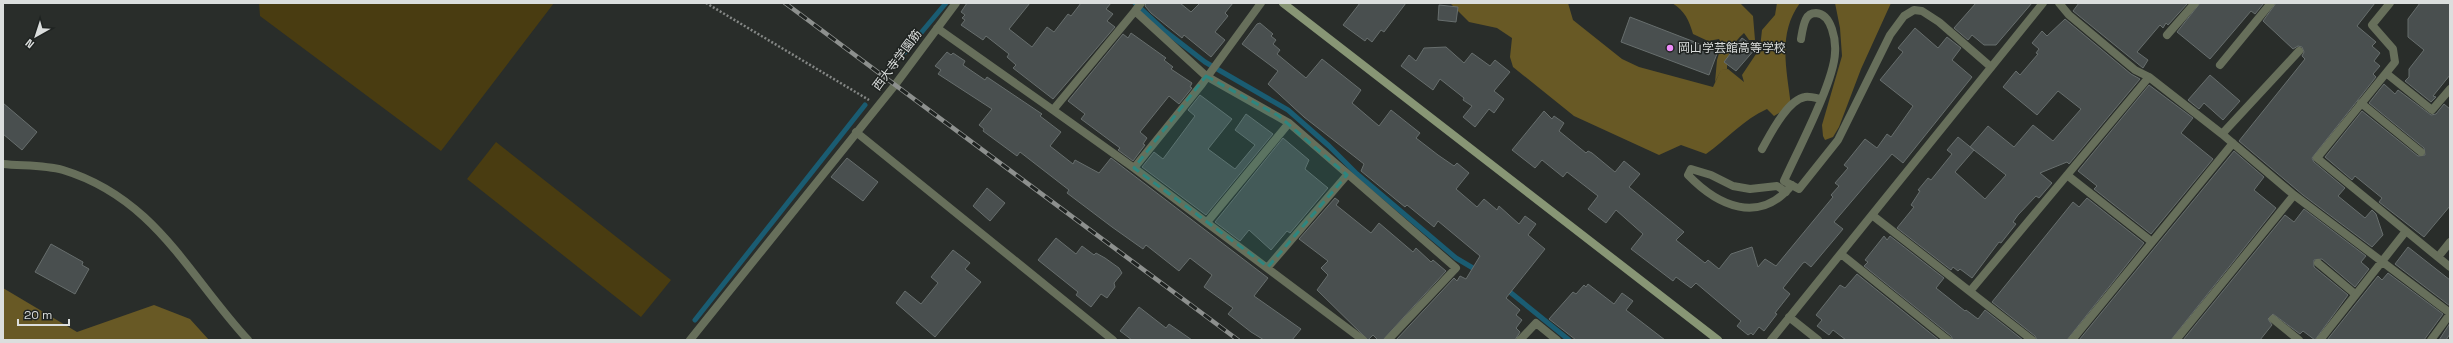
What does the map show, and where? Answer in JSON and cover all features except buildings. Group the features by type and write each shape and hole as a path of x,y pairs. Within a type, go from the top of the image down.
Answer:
{"street":[{"name":"西大寺学園筋","path":"690,340 878,105 956,3"},
{"path":"1134,168 1211,70 1261,3"},
{"path":"1283,3 1718,340"},
{"path":"1771,340 2043,3"},
{"path":"2059,3 2069,15 2135,70 2149,77 2222,134 2294,195 2450,314 2432,340"},
{"path":"2167,35 2196,3"},
{"path":"2220,65 2271,3"},
{"path":"2390,3 2372,25 2393,48 2395,62 2317,158 2450,267"},
{"path":"1053,110 1137,8 1211,70 1289,123 1322,150 1347,175 1456,268 1388,340"},
{"path":"1801,39 1806,18 1813,13 1820,13 1826,17 1831,26 1835,54 1821,99 1784,181 1799,189 1838,140 1890,35 1904,16 1914,10 1922,11 1939,22 1991,67"},
{"path":"936,28 1208,221 1363,340"},
{"path":"2222,134 2299,51"},
{"path":"2386,73 2432,110 2450,89"},
{"path":"1971,290 2149,77"},
{"path":"1762,150 1779,119 1797,101 1805,97 1821,99"},
{"path":"2361,103 2421,152"},
{"path":"1208,221 1289,123"},
{"path":"856,132 1113,340"},
{"path":"2072,340 2233,143"},
{"path":"3,164 62,170 93,181 117,193 139,211 183,258 222,312 248,340"},
{"path":"1786,192 1777,186 1750,189 1733,186 1711,175 1691,169 1688,174 1701,188 1733,206 1750,209 1786,192 1792,186"},
{"path":"1268,267 1347,175"},
{"path":"2067,175 2152,242"},
{"path":"2176,340 2294,195"},
{"path":"1872,214 1971,290 2032,340"},
{"path":"2320,340 2406,231"},
{"path":"2438,257 2450,242"},
{"path":"1840,254 1948,340"},
{"path":"2318,263 2355,294"},
{"path":"1789,317 1818,340"},
{"path":"2273,319 2299,340"},
{"path":"1520,340 1536,323 1557,340"}],"path":[{"path":"706,3 823,75 878,105"}],"highlighted area":[{"path":"1206,76 1279,116 1347,175 1268,267 1134,168"}],"shaded area":[{"path":"259,3 554,3 441,151 260,16"},
{"path":"1450,3 1568,3 1573,20 1622,59 1639,67 1713,87 1721,70 1728,69 1744,82 1742,75 1760,48 1762,30 1775,15 1777,3 1800,3 1788,27 1786,40 1785,53 1791,106 1774,116 1767,109 1759,113 1706,154 1681,145 1659,155 1574,116 1513,67 1510,57 1512,38 1497,28 1469,22"},
{"path":"1672,3 1740,3 1753,16 1755,40 1749,40 1744,33 1740,37 1733,45 1729,53 1727,69 1721,70 1715,82 1717,60 1722,44 1719,39 1708,41 1693,34 1686,16"},
{"path":"1835,3 1891,3 1861,69 1839,127 1833,137 1825,140 1822,125 1842,56 1840,28"},
{"path":"496,142 671,280 641,317 467,179"},
{"path":"3,288 77,332 154,305 190,319 209,340 3,340"}],"waterway":[{"path":"905,52 946,3"},
{"path":"1135,3 1165,31 1205,62 1288,110 1329,146 1357,174 1456,258 1478,271"},
{"path":"695,320 865,105"},
{"path":"1505,288 1569,340"}],"railway":[{"path":"785,3 1238,340"}],"place":[{"name":"岡山学芸館高等学校","path":"1670,48"}]}
